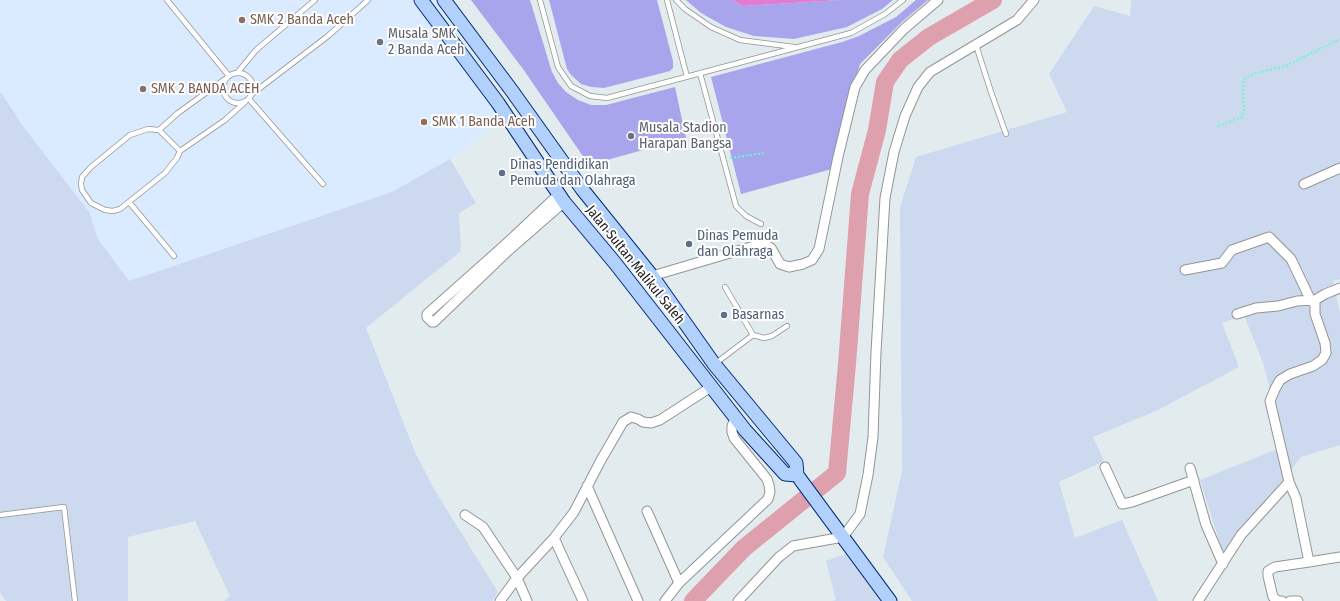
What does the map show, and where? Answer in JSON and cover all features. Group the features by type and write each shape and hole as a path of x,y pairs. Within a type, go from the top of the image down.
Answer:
{"main road":[{"name":"Jalan Sultan Malikul Saleh","path":"421,0 498,103 561,198 615,263 736,418 785,474 799,478"},
{"name":"Jalan Sultan Malikul Saleh","path":"444,0 582,188 652,276 714,364 796,463 799,478 890,601"},
{"path":"498,103 512,91"},
{"path":"615,263 631,250"}],"street":[{"path":"652,276 761,244 771,248 780,264 789,267 803,264 812,260 819,249 855,87 865,70 904,29 938,0"},
{"path":"738,601 779,556 794,546 843,537 860,514 874,437 876,352 886,198 894,152 905,116 918,87 930,72 1017,20 1034,0"},
{"path":"1304,184 1340,168"},
{"path":"561,198 434,322 427,317 427,314 509,241 561,198"},
{"path":"1185,270 1222,263 1232,250 1269,237 1291,259 1313,300 1315,314 1325,343 1326,353 1322,360 1313,366 1290,374 1280,380 1270,401 1289,482 1296,498 1309,562"},
{"path":"1237,314 1256,308 1278,306 1297,301 1313,300 1340,288"},
{"path":"500,601 517,578 554,538 574,512 623,422 631,417 642,422 651,423 660,420 711,387"},
{"path":"665,601 679,584 768,499 770,492 767,479 734,438 732,426 736,418"},
{"path":"1106,467 1122,504 1132,502 1194,480"},
{"path":"1190,468 1206,524 1223,564"},
{"path":"1198,601 1241,535 1289,482"},
{"path":"587,486 638,601"},
{"path":"647,511 679,584"},
{"path":"465,516 483,527 517,578 527,601"},
{"path":"554,538 583,601"},
{"path":"1282,601 1273,597 1268,572 1275,567 1340,557"},
{"path":"1290,601 1298,601"}],"lane":[{"path":"167,0 227,77"},
{"path":"159,130 178,113 227,77 238,72 256,50 315,0"},
{"path":"180,150 159,130 148,129 130,135 91,167 82,177 82,190 91,203 105,210 113,211 120,209 165,173 177,158 180,150 225,120 249,98 328,36 368,0"},
{"path":"540,0 558,67 571,86 590,96 607,98 851,33 885,14 903,0"},
{"path":"667,0 687,77"},
{"path":"676,0 685,9 711,27 740,40 796,48"},
{"path":"976,45 1006,134"},
{"path":"238,72 248,76 253,84 249,98"},
{"path":"700,73 736,206 746,216 761,224"},
{"path":"227,77 222,89 226,98 235,103 249,98"},
{"path":"249,98 323,184"},
{"path":"129,202 174,256"},
{"path":"726,287 753,335 764,338 772,336 787,326"},
{"path":"714,364 753,335"},
{"path":"0,515 64,507 75,601"}],"path":[{"path":"1218,126 1242,117 1244,111 1244,79 1256,73 1286,66 1340,39"},
{"path":"723,159 765,153"}],"shaded area":[{"path":"0,0 434,0 510,113 442,167 392,192 129,281 98,239 89,212 22,125 0,91"},
{"path":"471,0 530,0 552,72 558,83 566,92 578,100 591,105 606,105 675,87 686,138 589,165 523,69"},
{"path":"549,0 657,0 673,61 673,68 670,71 604,88 591,87 581,84 567,69"},
{"path":"686,0 732,0 743,6 840,0 893,0 882,9 847,27 794,39 754,36 726,27 701,13"},
{"path":"732,0 840,0 743,6"},
{"path":"916,0 928,0 903,21 860,64 832,169 741,194 711,77 842,42 859,36 896,17"},
{"path":"1131,0 1340,0 1340,279 1333,281 1340,313 1340,445 1301,457 1224,556 1200,480 1285,446 1263,363 1244,315 1222,323 1239,367 1156,411 1093,437 1104,461 1059,482 1075,538 1122,520 1158,601 912,601 883,557 902,471 900,207 916,157 1067,112 1049,74 1094,6 1130,16"},
{"path":"0,91 22,125 89,212 98,239 129,281 392,192 450,159 476,203 459,213 461,251 366,328 415,452 434,489 498,592 492,601 224,601 230,596 195,521 128,537 128,601 6,601 0,592"},
{"path":"851,552 884,601 832,601 836,600 826,561"}],"waterway":[{"path":"693,601 744,548 837,473 860,194 877,130 885,82 900,60 929,37 993,0"}],"place":[{"name":"SMK 2 Banda Aceh","path":"242,20"},
{"name":"Musala SMK 2 Banda Aceh","path":"380,42"},
{"name":"SMK 2 BANDA ACEH","path":"143,89"},
{"name":"SMK 1 Banda Aceh","path":"424,122"},
{"name":"Musala Stadion Harapan Bangsa","path":"631,136"},
{"name":"Dinas Pendidikan Pemuda dan Olahraga","path":"502,173"},
{"name":"Dinas Pemuda dan Olahraga","path":"689,244"},
{"name":"Basarnas","path":"724,315"}]}
